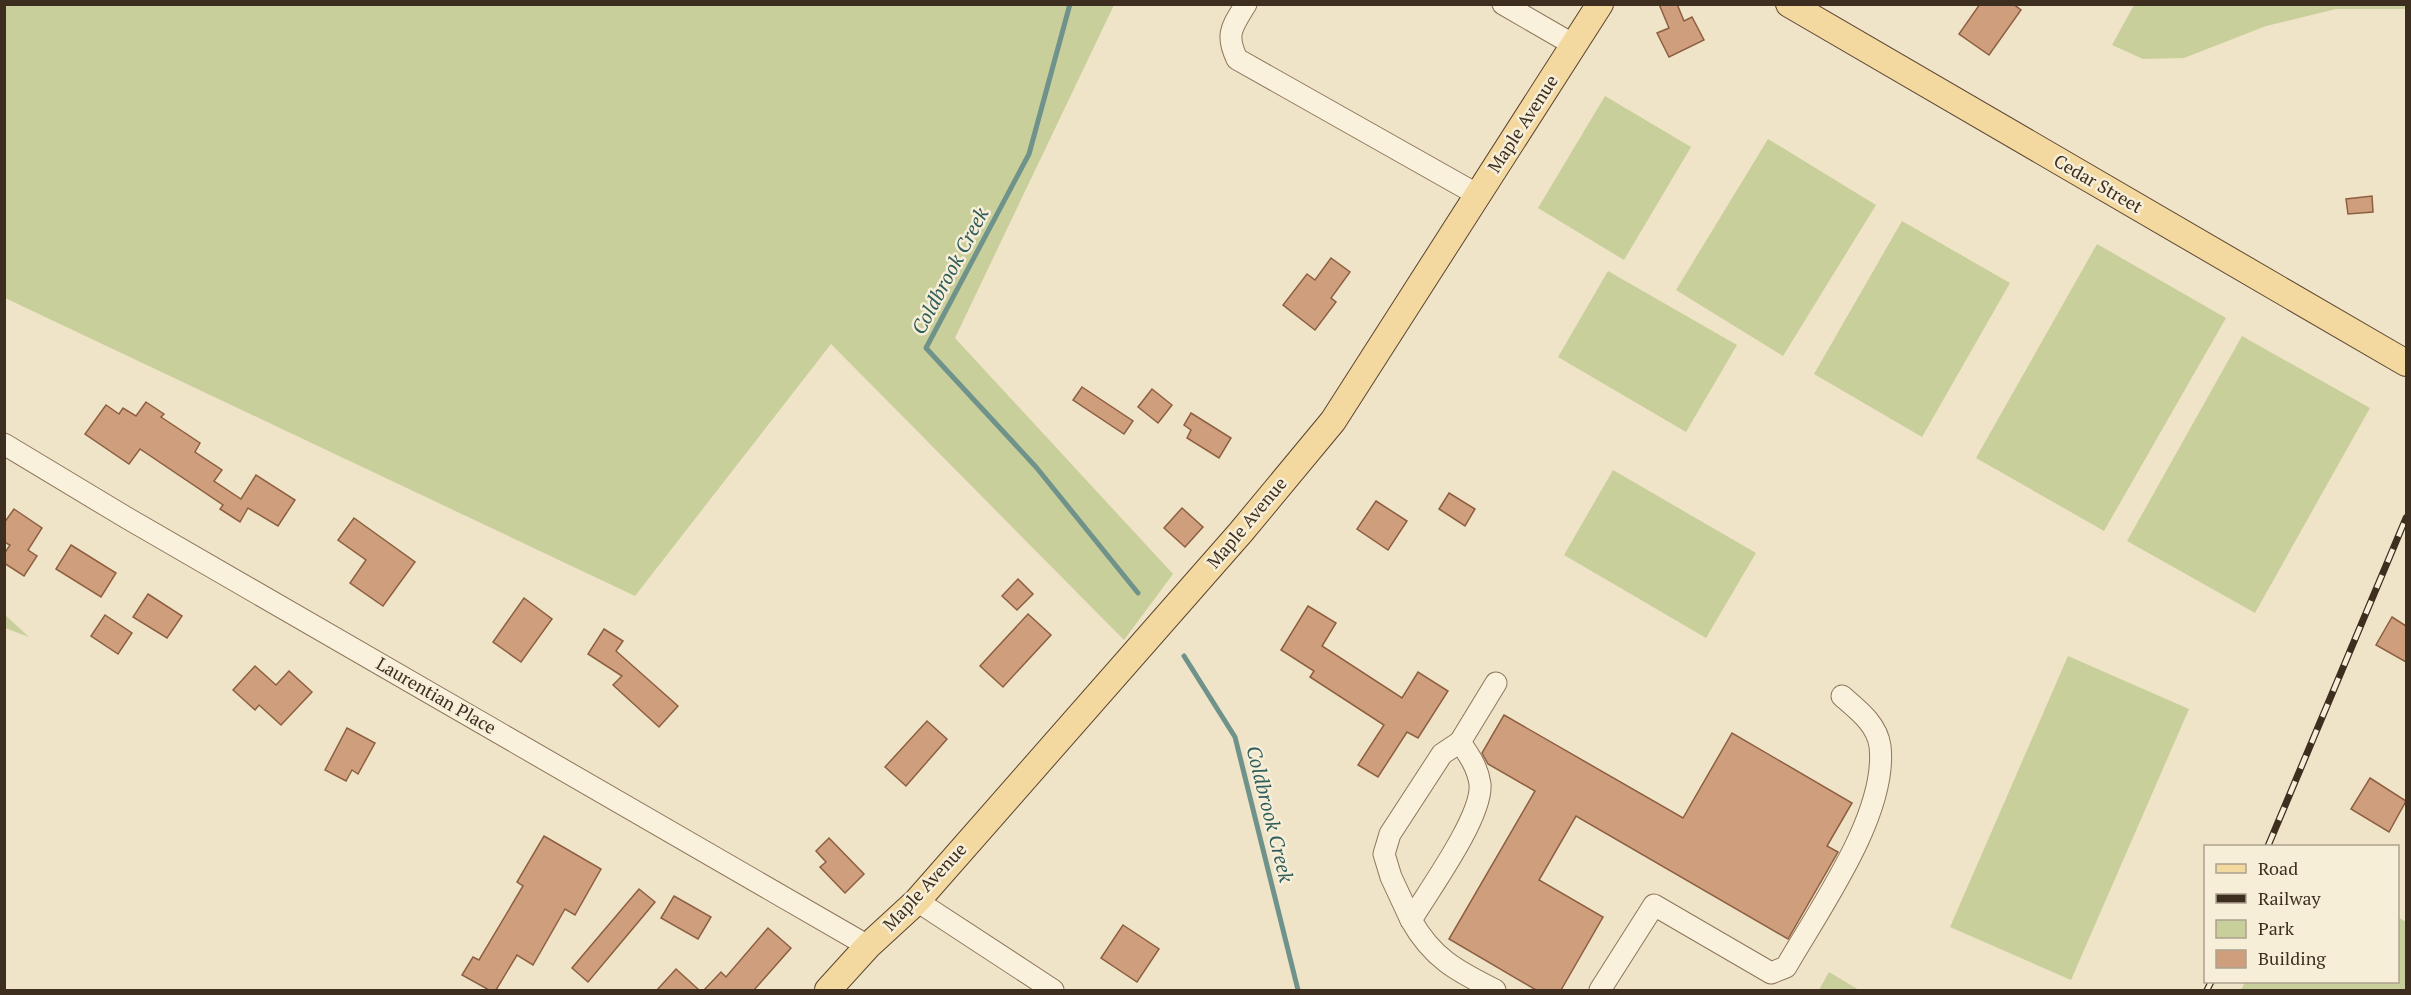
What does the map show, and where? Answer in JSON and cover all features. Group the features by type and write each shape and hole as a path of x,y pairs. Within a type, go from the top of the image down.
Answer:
{"main road":[{"name":"Maple Avenue","path":"828,990 868,946 917,900 1241,532 1333,421 1600,4"},
{"name":"Cedar Street","path":"1789,4 2406,363"}],"street":[{"path":"1246,4 1229,31 1232,49 1237,60 1478,195"},
{"path":"1503,4 1574,45"},
{"name":"Laurentian Place","path":"4,444 127,518 868,946"},
{"path":"1495,990 1461,973 1438,957 1422,939 1391,876 1384,854 1390,834 1442,754 1460,742 1496,683"},
{"path":"1600,990 1654,905 1771,973 1786,967 1859,839 1878,785 1880,745 1869,720 1842,696"},
{"path":"1411,920 1475,812 1480,784 1473,761 1460,742"},
{"path":"917,900 1053,990"}],"green space":[{"path":"2406,4 2406,9 2336,9 2266,26 2184,58 2143,59 2112,45 2134,5"},
{"path":"4,5 1114,5 955,338 1173,574 1124,640 831,344 635,596 5,298"},
{"path":"1605,96 1691,147 1624,260 1538,208"},
{"path":"1768,139 1876,205 1783,356 1676,290"},
{"path":"1902,221 2010,283 1922,437 1814,374"},
{"path":"2097,244 2226,318 2104,531 1976,458"},
{"path":"1608,271 1737,345 1686,432 1558,357"},
{"path":"2242,336 2370,408 2255,613 2127,541"},
{"path":"1613,470 1756,553 1706,638 1564,555"},
{"path":"5,615 29,637 5,628"},
{"path":"2068,656 2189,709 2071,980 1950,927"},
{"path":"2399,918 2406,922 2406,990 2241,990 2244,983 2399,983"},
{"path":"1829,972 1859,990 1819,990"}],"building":[{"path":"1659,4 1677,4 1684,21 1692,17 1704,40 1669,57 1657,33 1669,28"},
{"path":"1980,4 2013,4 2021,10 1989,55 1959,34"},
{"path":"2372,196 2373,212 2348,214 2346,199"},
{"path":"1331,258 1350,272 1331,298 1336,302 1315,330 1283,305 1307,274 1315,280"},
{"path":"1082,387 1133,421 1124,434 1073,400"},
{"path":"1152,389 1172,405 1158,423 1138,407"},
{"path":"146,402 164,414 161,417 200,443 195,452 222,470 214,481 241,499 256,475 295,500 278,526 248,508 240,522 220,509 223,505 140,449 129,464 85,434 106,405 119,414 123,408 136,416"},
{"path":"1191,413 1231,438 1219,458 1187,438 1191,430 1184,425"},
{"path":"1449,493 1475,509 1465,526 1439,509"},
{"path":"1376,501 1407,521 1388,550 1357,529"},
{"path":"1182,508 1203,527 1185,547 1164,528"},
{"path":"14,509 42,528 28,550 37,556 24,576 4,563 4,554 10,545 4,542 4,523"},
{"path":"354,518 415,562 383,606 350,583 366,560 338,540"},
{"path":"71,545 116,573 101,597 56,569"},
{"path":"1018,579 1033,594 1017,610 1002,596"},
{"path":"148,594 182,616 167,638 133,617"},
{"path":"524,598 552,619 521,662 493,642"},
{"path":"1308,606 1336,623 1322,646 1402,698 1418,672 1448,691 1418,738 1407,732 1378,777 1358,765 1384,725 1310,677 1314,671 1281,650"},
{"path":"1028,614 1051,635 1003,687 980,666"},
{"path":"105,615 132,633 118,654 91,636"},
{"path":"2392,617 2406,626 2406,662 2376,645"},
{"path":"604,629 623,641 616,651 678,706 659,727 613,685 622,676 588,654"},
{"path":"255,666 276,685 289,671 312,692 281,725 259,705 255,710 233,690"},
{"path":"1504,715 1683,818 1732,733 1852,803 1827,846 1838,852 1788,939 1576,816 1539,880 1603,917 1561,990 1536,990 1449,939 1535,791 1488,764 1482,753"},
{"path":"927,721 947,739 906,786 885,767"},
{"path":"347,728 375,743 358,774 352,770 346,781 325,770"},
{"path":"2370,778 2406,801 2389,832 2351,809"},
{"path":"544,836 601,869 575,915 565,909 533,965 517,955 496,990 489,990 462,975 473,957 479,960 523,886 517,882"},
{"path":"829,838 864,874 845,893 820,867 826,862 816,851"},
{"path":"639,889 655,902 588,982 572,968"},
{"path":"674,896 711,917 698,939 661,918"},
{"path":"1123,925 1159,949 1137,982 1101,958"},
{"path":"768,928 791,948 754,990 704,990 721,972 726,977"},
{"path":"676,969 699,990 657,990"}],"waterway":[{"name":"Coldbrook Creek","path":"1070,4 1029,154 926,348 1036,467 1138,593"},
{"name":"Coldbrook Creek","path":"1184,656 1235,737 1298,990"}],"railway":[{"path":"2268,845 2406,518"},
{"path":"2207,990 2210,983"}]}
